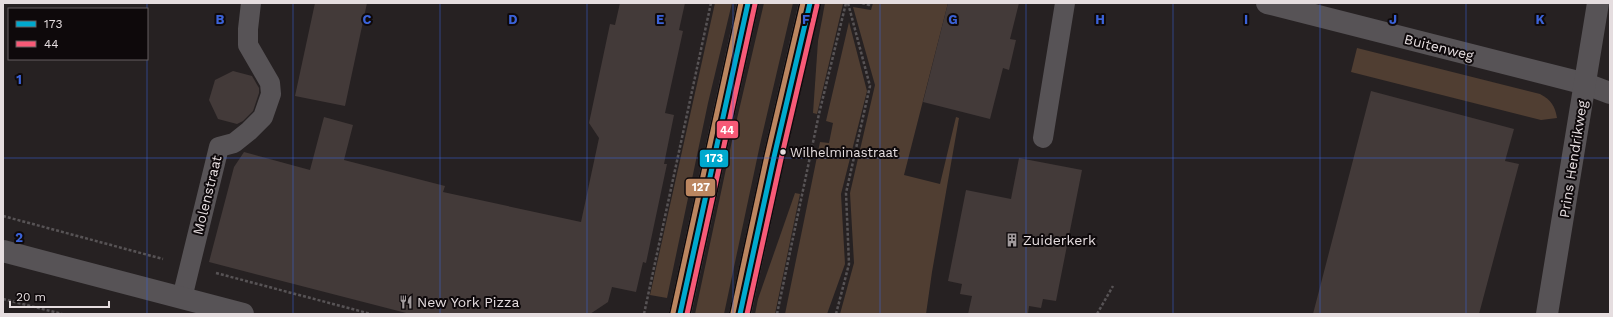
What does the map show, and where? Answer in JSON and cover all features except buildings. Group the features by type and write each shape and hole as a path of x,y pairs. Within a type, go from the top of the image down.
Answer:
{"street":[{"path":"680,314 748,3"},
{"path":"740,314 774,157 810,3"},
{"name":"Buitenweg","path":"1268,3 1586,84 1610,93"},
{"name":"Prins Hendrikweg","path":"1547,314 1586,84 1598,3"},
{"path":"3,251 243,314"}],"lane":[{"name":"Molenstraat","path":"182,298 219,147 234,142 249,131 263,117 271,94 270,83 248,45 251,3"},
{"path":"1043,138 1065,3"}],"path":[{"path":"644,314 711,3"},
{"path":"777,314 819,114 847,3"},
{"path":"836,314 850,264 846,193 870,86 847,3"},
{"path":"862,3 869,5 869,3"},
{"path":"1097,314 1113,286"},
{"path":"3,299 62,314"}],"shaded area":[{"path":"715,3 732,3 708,103 667,298 650,295"},
{"path":"764,3 793,3 761,140 724,314 695,314 733,136"},
{"path":"825,3 843,4 817,114 813,113 818,41"},
{"path":"873,3 948,3 904,175 940,184 956,117 959,118 926,314 840,314 854,263 850,193 875,85 853,7 871,10"},
{"path":"849,22 867,91 841,194 845,264 827,314 785,314 820,142 829,143 833,123 826,121"},
{"path":"1357,48 1540,94 1552,104 1557,118 1541,120 1351,72"},
{"path":"795,193 800,194 775,314 755,314 758,299"}],"transit line":[{"name":"127","path":"673,313 741,3"},
{"name":"173","path":"680,314 748,3"},
{"name":"127","path":"733,313 767,156 803,3"},
{"name":"173","path":"740,314 774,157 810,3"},
{"name":"44","path":"687,314 755,4"},
{"name":"44","path":"747,314 817,5"}],"place":[{"name":"Wilhelminastraat","path":"783,152"},
{"name":"Zuiderkerk","path":"1012,240"},
{"name":"New York Pizza","path":"406,302"}]}
